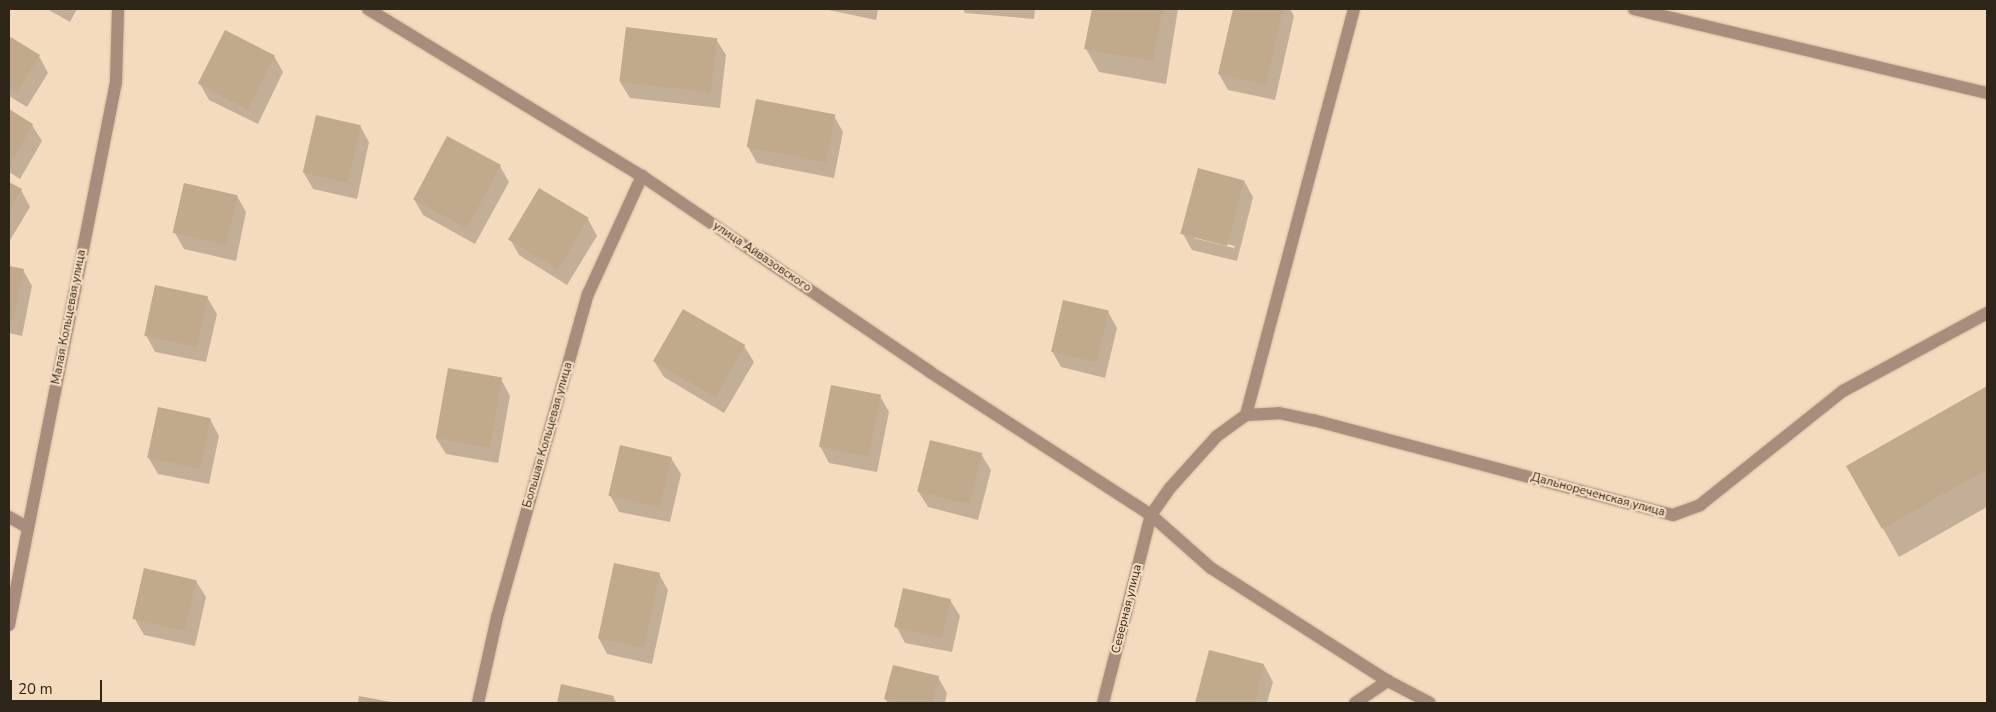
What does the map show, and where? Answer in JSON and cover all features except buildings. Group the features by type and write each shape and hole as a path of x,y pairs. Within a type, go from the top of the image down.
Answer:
{"street":[{"name":"Малая Кольцевая улица","path":"9,625 116,82 118,9"},
{"name":"улица Айвазовского","path":"368,9 642,176 930,372 1151,514 1211,568 1388,681 1430,703"},
{"path":"1151,514 1170,488 1217,436 1246,415 1354,9"},
{"path":"1634,9 1987,93"},
{"name":"Большая Кольцевая улица","path":"478,703 496,617 588,294 642,176"},
{"name":"Дальнореченская улица","path":"1246,415 1279,413 1313,420 1673,515 1700,505 1843,391 1987,313"},
{"name":"Северная улица","path":"1102,703 1151,514"},
{"path":"9,517 27,527"},
{"path":"1355,703 1388,681"}]}
